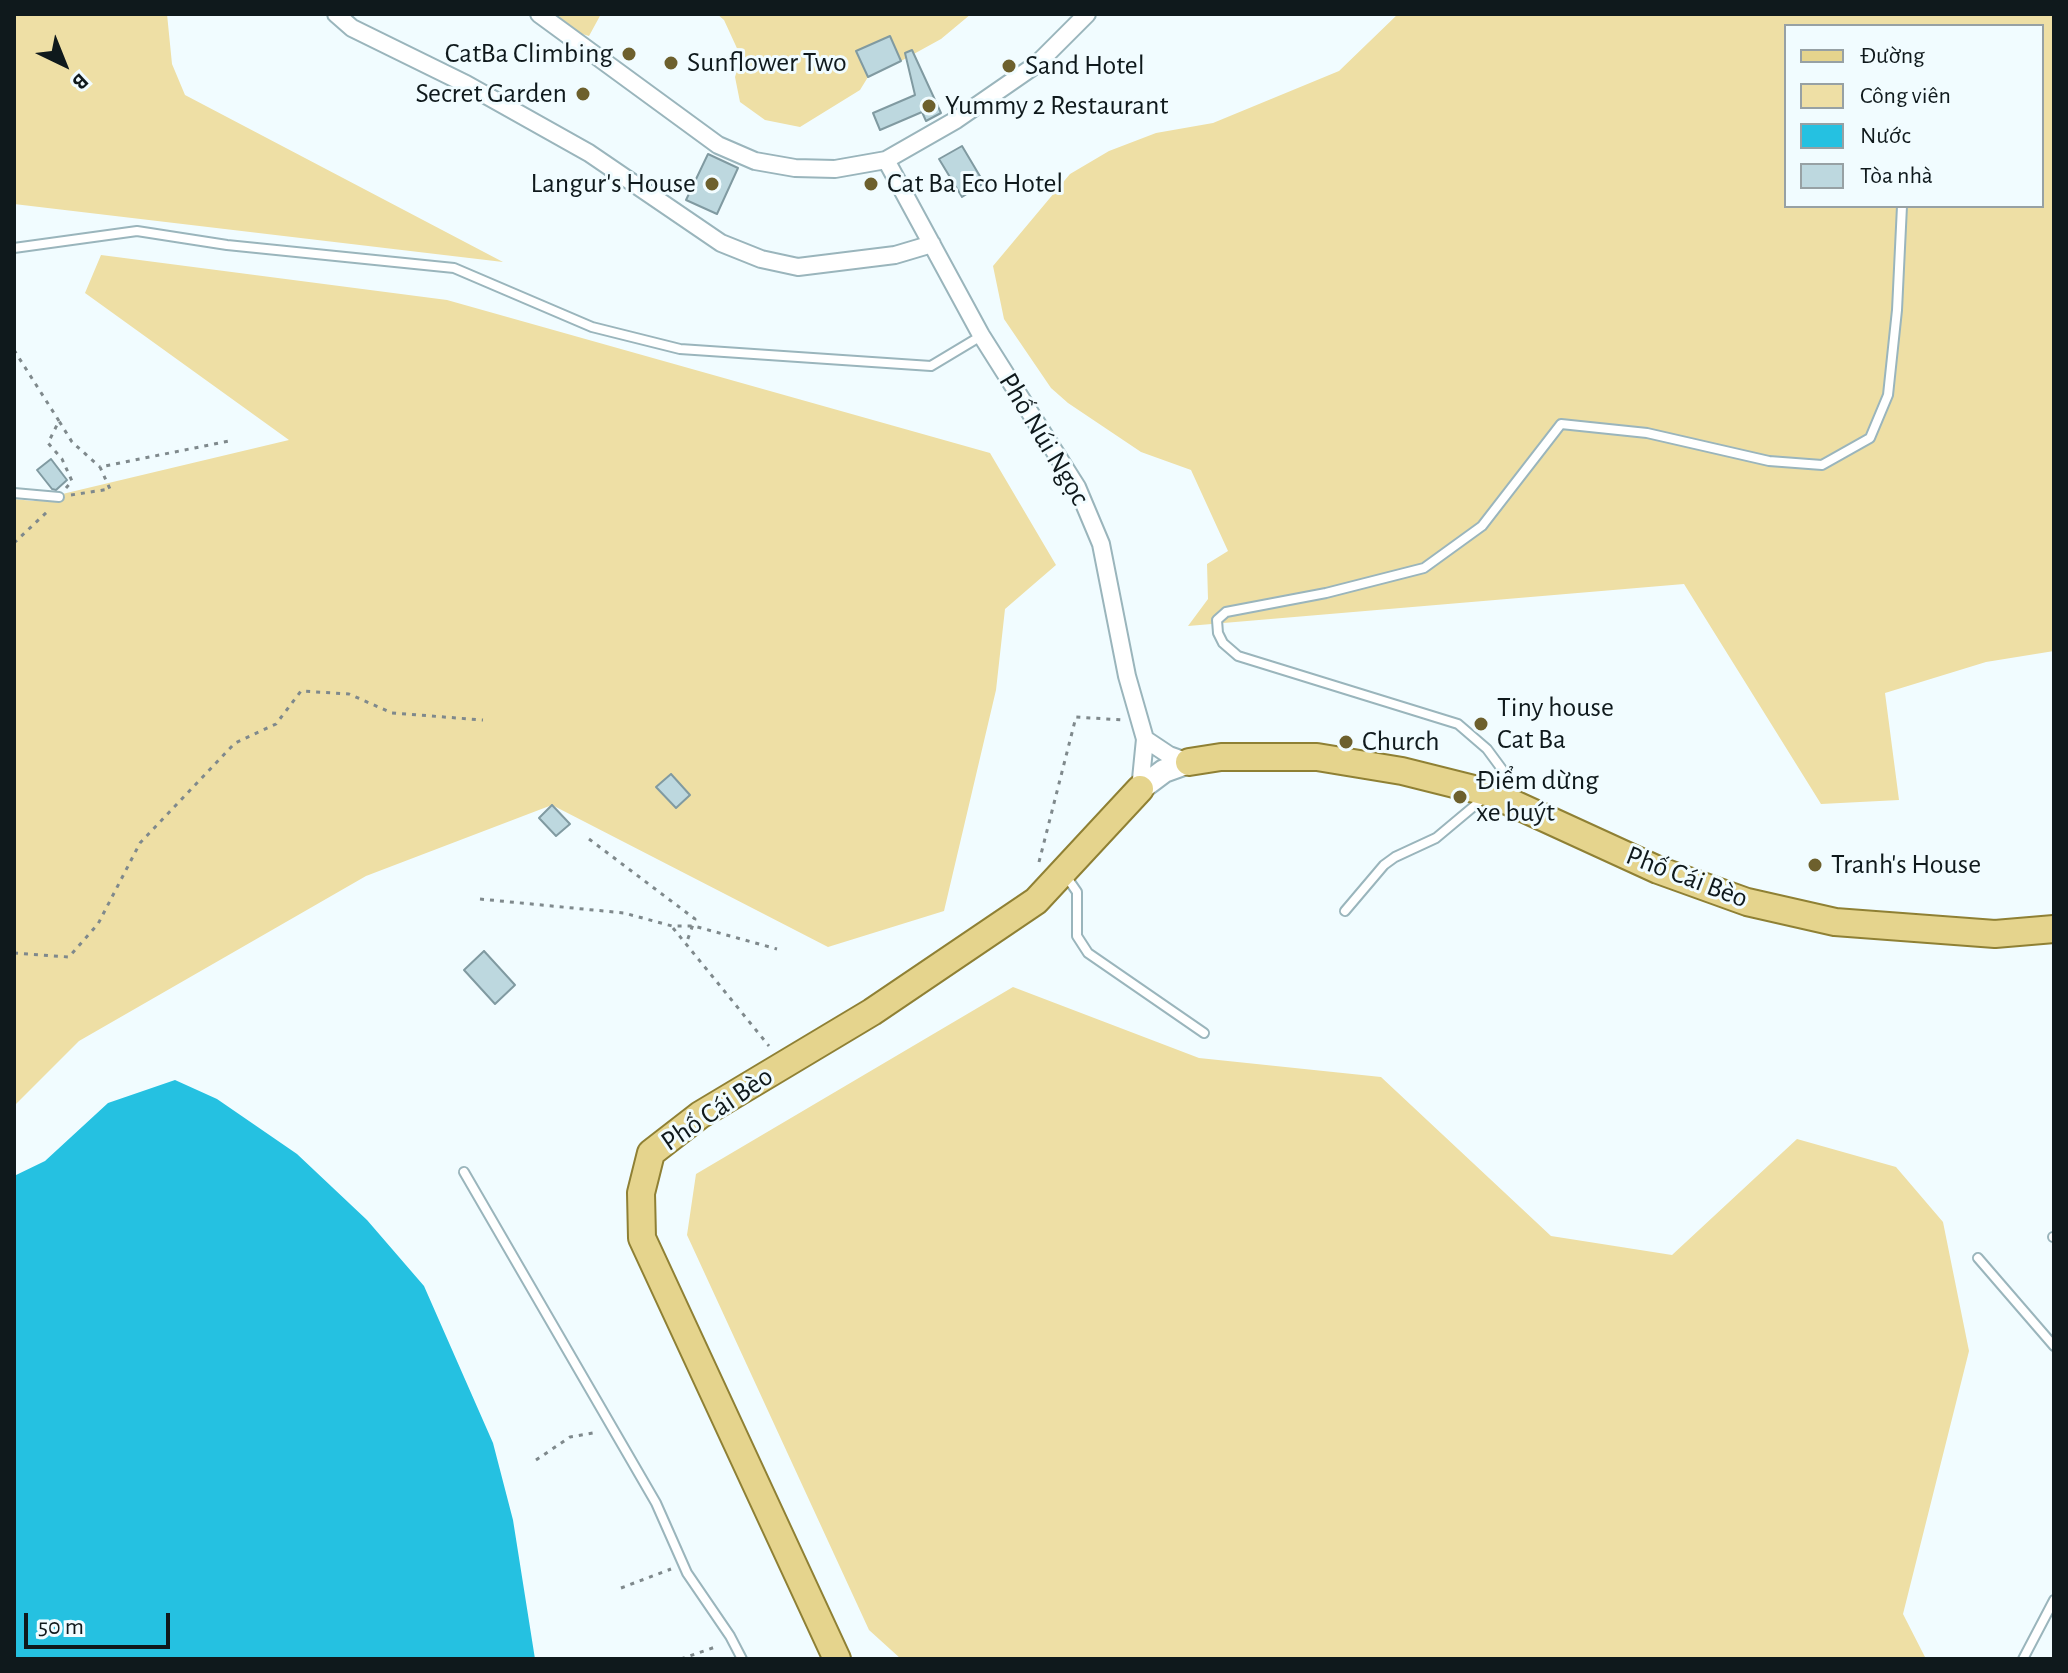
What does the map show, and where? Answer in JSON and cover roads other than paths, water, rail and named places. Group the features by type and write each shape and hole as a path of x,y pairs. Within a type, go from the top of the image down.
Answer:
{"main road":[{"name":"Phố Cái Bèo","path":"837,1659 642,1238 641,1193 651,1153 700,1115 872,1012 1036,901 1140,789 1164,771 1189,762 1221,757 1317,757 1402,771 1490,793 1658,870 1747,902 1835,922 1995,934 2054,929"}],"street":[{"path":"336,14 352,28 466,84 589,153 721,243 761,259 798,267 895,255 932,244"},
{"path":"539,14 718,145 755,161 795,168 835,169 886,160 956,120 1037,64 1087,14"},
{"name":"Phố Núi Ngọc","path":"886,160 981,335 1077,487 1101,544 1127,676 1145,739"},
{"path":"1140,789 1145,739 1169,755 1189,762"}],"lane":[{"path":"1520,806 1504,772 1487,749 1458,724 1238,656 1223,643 1217,620 1226,612 1326,593 1424,568 1482,526 1561,424 1647,433 1769,461 1822,465 1870,438 1888,395 1897,310 1902,208"},
{"path":"14,248 137,231 227,245 454,268 592,327 680,349 931,366 981,335"},
{"path":"14,493 59,497"},
{"path":"1345,911 1384,865 1436,838 1490,793"},
{"path":"1063,872 1077,892 1077,936 1088,953 1204,1033"},
{"path":"464,1172 656,1503 682,1564 742,1659"},
{"path":"1978,1258 2054,1346"},
{"path":"2023,1659 2054,1600"}],"water":[{"path":"175,1080 217,1099 297,1154 367,1220 424,1286 493,1443 513,1520 535,1659 14,1659 14,1176 45,1161 108,1103"}],"place":[{"name":"CatBa Climbing","path":"629,54"},
{"name":"Sunflower Two","path":"671,63"},
{"name":"Sand Hotel","path":"1009,66"},
{"name":"Secret Garden","path":"583,94"},
{"name":"Yummy 2 Restaurant","path":"929,106"},
{"name":"Langur's House","path":"712,184"},
{"name":"Cat Ba Eco Hotel","path":"871,184"},
{"name":"Tiny house Cat Ba","path":"1481,724"},
{"name":"Church","path":"1346,742"},
{"name":"Điểm dừng xe buýt","path":"1460,797"},
{"name":"Tranh's House","path":"1815,865"}]}
